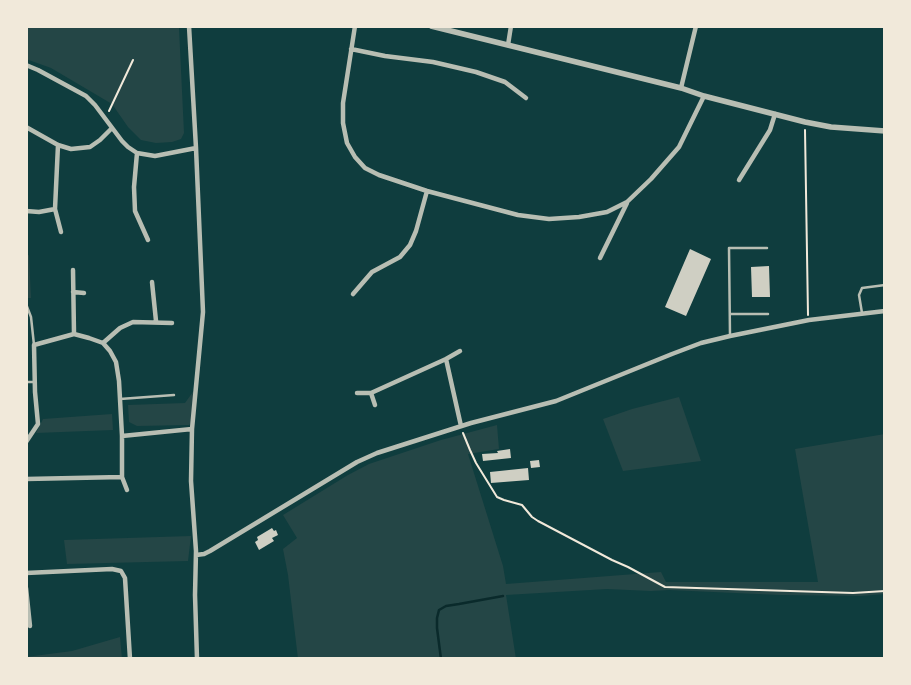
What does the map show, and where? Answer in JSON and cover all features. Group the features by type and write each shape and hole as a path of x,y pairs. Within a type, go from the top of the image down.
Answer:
{"street":[{"path":"189,26 203,312 192,430 191,481 196,555 197,659"},
{"path":"355,26 343,103 346,143 355,157 366,168 379,176 518,215 549,219 579,217 607,212 627,202 651,179 678,147 704,96"},
{"path":"431,26 681,88 704,96 805,122 831,127 885,131"},
{"path":"508,44 511,26"},
{"path":"681,88 696,26"},
{"path":"351,49 385,56 433,62 476,72 505,82 526,98"},
{"path":"26,65 86,96 96,105 128,147 137,153 155,156 196,148"},
{"path":"739,180 770,130 775,114"},
{"path":"26,127 58,145 71,149 90,147 112,128"},
{"path":"58,145 55,209 61,232"},
{"path":"137,153 134,187 135,211 148,240"},
{"path":"353,294 372,272 400,257 410,245 416,232 427,191"},
{"path":"600,258 627,202"},
{"path":"26,211 39,212 55,209"},
{"path":"73,270 74,334"},
{"path":"152,282 156,322"},
{"path":"73,292 84,293"},
{"path":"196,555 210,552 363,459 377,453 461,426 548,403 701,343 808,320 885,311"},
{"path":"103,343 120,328 133,322 172,323"},
{"path":"26,442 38,424 34,345 74,334 103,343 116,362 122,436 122,477 127,490"},
{"path":"357,393 371,392 460,351"},
{"path":"446,359 461,426"},
{"path":"371,392 374,405"},
{"path":"122,436 192,430"},
{"path":"26,479 122,477"},
{"path":"26,573 112,569 121,571 125,578 130,659"},
{"path":"26,588 30,626"}],"lane":[{"path":"730,336 729,248 766,248"},
{"path":"862,314 859,295 862,288 885,285"},
{"path":"26,304 31,317 34,345"},
{"path":"730,314 768,314"},
{"path":"26,382 35,382"},
{"path":"120,399 174,395"}],"path":[{"path":"106,118 133,60"},
{"path":"805,122 808,320"},
{"path":"461,426 470,450 495,494 500,499 522,505 538,521 665,587 853,593 885,591"}],"shaded area":[{"path":"26,26 164,26 179,28 184,133 181,139 172,142 156,143 141,140 128,127 112,104 51,68 26,59"},
{"path":"29,255 31,298 26,298 26,256"},
{"path":"195,389 194,421 189,425 137,426 129,422 128,405 185,403"},
{"path":"679,397 701,461 623,471 603,419 632,409"},
{"path":"112,414 113,430 36,433 43,419"},
{"path":"497,425 499,449 468,454 503,566 506,584 661,572 666,582 818,582 795,449 885,434 885,594 861,596 780,595 607,589 506,595 516,659 298,659 283,549 297,538 283,515 369,464 441,440"},
{"path":"191,536 188,561 67,564 64,540"},
{"path":"120,637 122,659 26,659 26,657 72,651"}],"building":[{"path":"690,249 711,259 686,316 665,307"},
{"path":"769,266 770,297 752,297 751,267"},
{"path":"510,449 511,458 483,461 482,454 498,453 497,451"},
{"path":"539,460 540,467 531,468 530,461"},
{"path":"528,468 529,480 491,483 490,472"},
{"path":"272,528 274,531 276,530 278,535 272,538 274,541 259,550 255,542 258,540 257,537"}],"waterway":[{"path":"441,659 437,628 439,610 446,606 503,596"}]}
